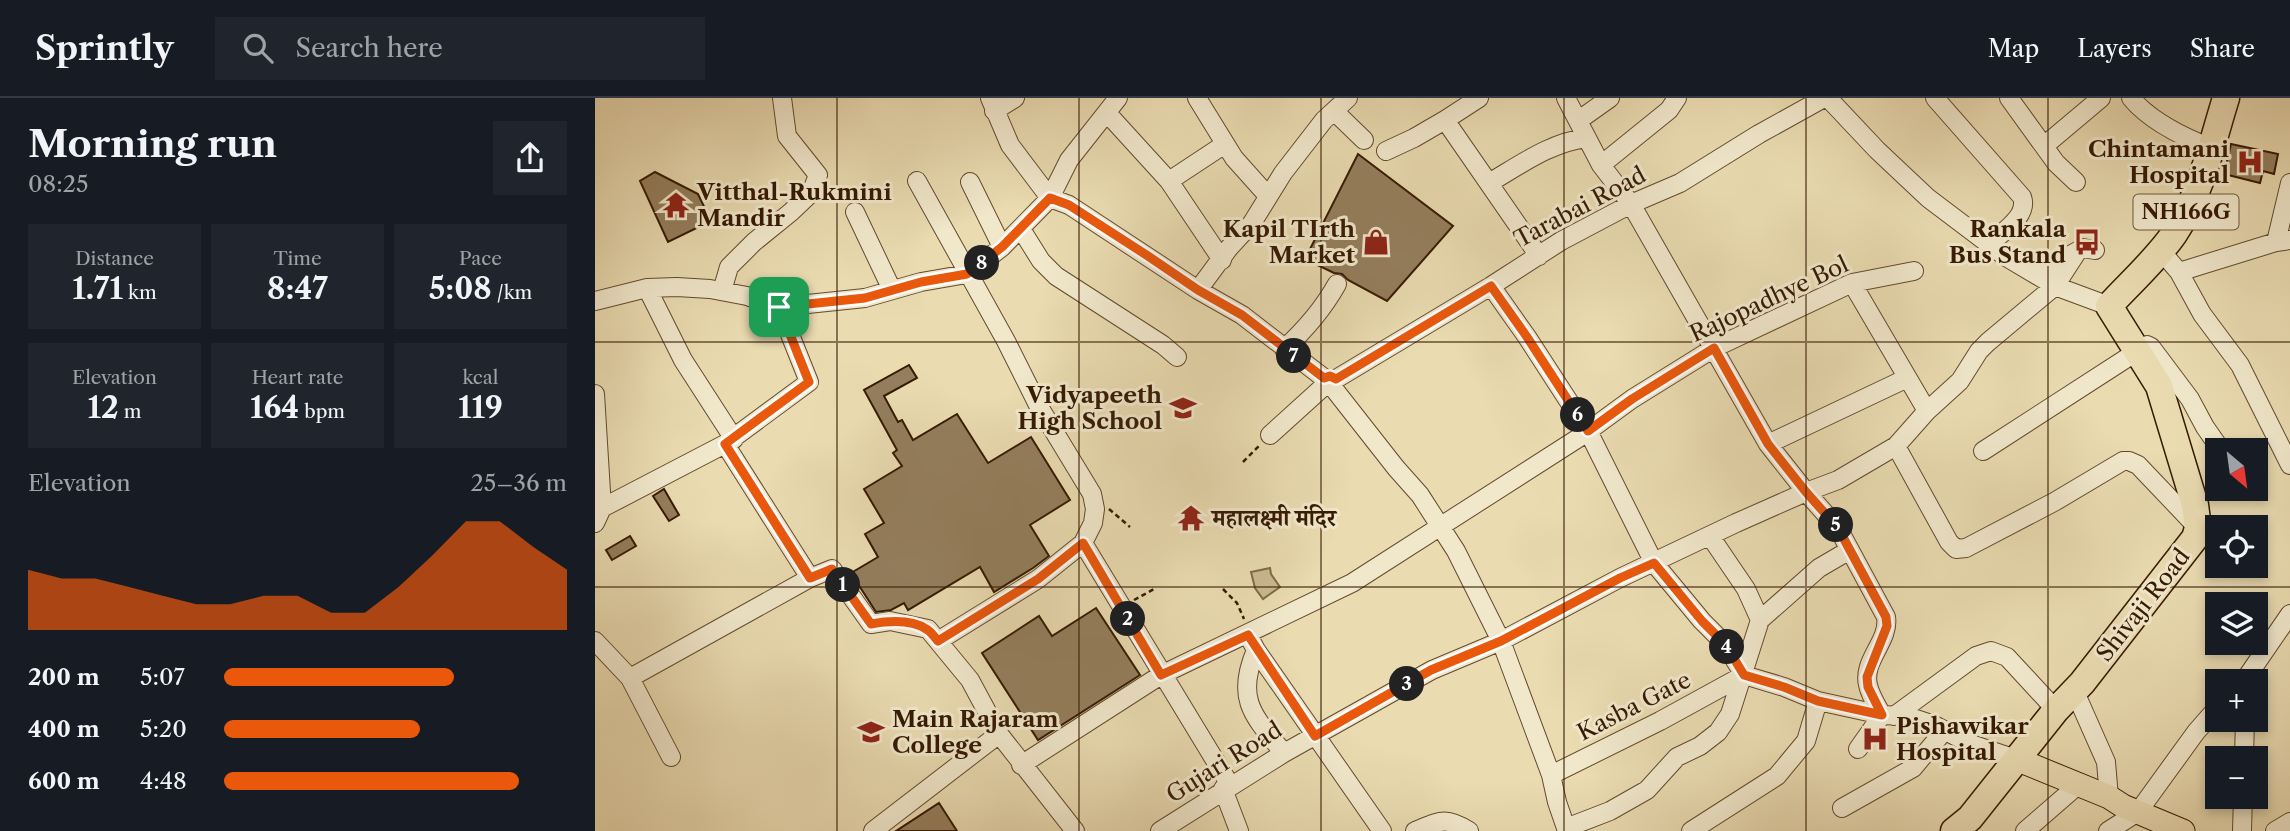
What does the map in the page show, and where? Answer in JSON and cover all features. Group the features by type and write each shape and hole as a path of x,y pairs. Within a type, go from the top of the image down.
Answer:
{"highway":[{"name":"NH166G","path":"2109,306 2161,251 2176,231 2191,202 2226,98"},
{"name":"Shivaji Road","path":"1954,831 1970,818 2056,710 2075,692 2195,538 2198,528 2179,405 2159,386 2109,306"}],"main road":[{"path":"2017,759 2183,831"}],"street":[{"path":"722,291 729,267 811,193 818,175 787,136 782,98"},
{"path":"1015,98 992,104 1010,145 1050,198 1079,212 1198,290 1242,315 1329,383 1420,495 1456,551 1501,641 1551,775 1566,830 1610,811 1647,790 1677,758 1710,739 1725,724 1744,675 1760,620 1819,568 1848,551"},
{"path":"1197,98 1234,158 1268,195"},
{"path":"1198,290 1229,248 1252,223 1268,195 1324,120 1348,98"},
{"path":"1386,151 1414,138 1479,98"},
{"path":"1566,98 1601,165 1631,204 1768,444 1838,528 1848,551 1886,617 1887,626 1867,677 1868,687 1888,715"},
{"path":"1579,120 1610,98"},
{"path":"1601,165 1669,110 1677,98"},
{"path":"1826,98 1928,198 2006,257 2055,286 2109,306"},
{"name":"Tarabai Road","path":"1265,440 1329,383 1561,242 1631,204 1680,183 1759,134 1826,98"},
{"path":"1935,98 2022,197 2022,213 1990,244"},
{"path":"2009,98 2056,163 2076,182"},
{"path":"2044,146 2102,98"},
{"path":"2138,101 2188,139 2210,148"},
{"path":"595,301 647,288 677,287 722,291 779,307 865,298 921,282 967,274 1002,247 1050,198 1069,160 1113,105 1222,260"},
{"path":"1334,111 1364,140"},
{"path":"1445,120 1539,256"},
{"path":"1489,183 1539,153 1570,140 1587,138"},
{"path":"1169,181 1225,144"},
{"path":"916,181 1006,341 1038,405 1092,494 1095,509 1093,523 1083,543 1038,579 938,641"},
{"path":"970,182 1002,247"},
{"path":"2179,272 2283,241 2290,183"},
{"path":"855,212 892,290"},
{"path":"1021,229 1041,261 1056,276 1177,357"},
{"path":"2036,274 2083,248 2095,250"},
{"path":"2161,251 2179,272 2202,314 2241,365 2287,452"},
{"name":"Gujari Road","path":"1160,831 1284,752 1431,670 1501,641 1620,578 1806,492 1838,480 1896,446 1927,411 1961,381 1979,351 2055,286 2077,252"},
{"name":"Rajopadhye Bol","path":"1021,765 1161,675 1252,643 1352,583 1714,348 1852,283 1915,271"},
{"path":"1852,283 1927,411"},
{"path":"1284,349 1307,328 1337,284"},
{"path":"1491,286 1588,431 1654,563 1702,621 1725,644 1744,675 1818,701 1888,715 1907,716 1971,744 2017,759"},
{"path":"647,288 683,360 810,578"},
{"path":"595,394 604,511 730,441 809,382 779,307"},
{"path":"1983,451 2136,351"},
{"path":"1768,444 1901,381"},
{"path":"2179,405 2205,427 2213,438"},
{"path":"1896,446 1952,546 1960,550 1970,541 2054,502 2118,463 2129,461 2138,466 2198,528"},
{"path":"1710,536 1746,589 1760,620"},
{"path":"1083,543 1226,787 1239,831"},
{"path":"630,678 810,578 832,569 871,624 890,621 927,629 970,680 999,734 1021,765 1075,831"},
{"path":"2252,669 2290,614"},
{"path":"595,641 630,678 671,757"},
{"path":"1252,643 1382,831"},
{"path":"1252,643 1246,680 1248,700 1256,719 1284,752"},
{"path":"1857,749 1888,715 1976,656 1991,651 2007,657 2056,710"},
{"name":"Kasba Gate","path":"1551,775 1660,721 1744,675"},
{"path":"2075,692 2106,762 2109,797"},
{"path":"1691,831 1777,776 1806,741 1818,701"},
{"path":"2108,831 2137,812 2205,722"},
{"path":"1842,808 1913,768 1944,731"},
{"path":"873,831 999,734"},
{"path":"2025,831 2078,785"},
{"path":"2242,831 2243,809"},
{"path":"1415,831 1434,823 1453,821 1469,831"},
{"path":"2275,831 2290,821"}],"path":[{"path":"1243,462 1265,440"},
{"path":"1115,515 1130,527"},
{"path":"1137,598 1156,589"},
{"path":"1223,589 1237,603"}],"shaded area":[{"path":"1270,568 1280,587 1263,599 1255,588 1251,572"}],"building":[{"path":"2231,144 2278,154 2274,174 2263,171 2260,183 2224,174"},
{"name":"Kapil TIrth Market","path":"1358,154 1453,226 1387,301 1342,274 1305,259"},
{"name":"Vitthal-Rukmini Mandir","path":"655,172 698,194 711,221 668,242 640,181"},
{"path":"909,365 917,378 884,396 898,422 902,420 913,440 957,414 988,463 1031,437 1070,500 1030,525 1049,556 994,592 980,567 908,610 904,603 891,610 876,612 851,573 878,557 865,534 884,523 864,489 902,466 893,453 897,450 864,390"},
{"path":"664,489 679,515 669,521 653,496"},
{"path":"630,536 636,546 612,560 606,550"},
{"path":"1096,608 1140,675 1038,740 982,653 1039,616 1052,636"},
{"path":"939,803 957,831 896,831"}],"place":[{"name":"Chintamani Hospital","path":"2250,162"},
{"name":"Vitthal-Rukmini Mandir","path":"676,205"},
{"name":"Kapil TIrth Market","path":"1376,242"},
{"name":"Rankala Bus Stand","path":"2087,242"},
{"name":"Vidyapeeth High School","path":"1183,408"},
{"name":"महालक्ष्मी मंदिर","path":"1191,518"},
{"name":"Main Rajaram College","path":"871,732"},
{"name":"Pishawikar Hospital","path":"1875,739"}],"route":[{"path":"1050,198 1069,205 1198,290 1242,315 1324,378 1330,376 1336,379 1491,286 1588,431 1632,399 1714,348 1768,444 1838,528 1848,551 1886,617 1884,637 1867,677 1868,687 1882,715 1818,701 1744,675 1725,644 1668,583 1654,563 1501,641 1431,670 1315,736 1248,635 1161,675 1083,543 1038,579 938,641 927,629 916,626 890,621 871,624 832,569 810,578 725,444 809,382 779,307 865,298 921,282 967,274 1002,247 1050,198"}]}
